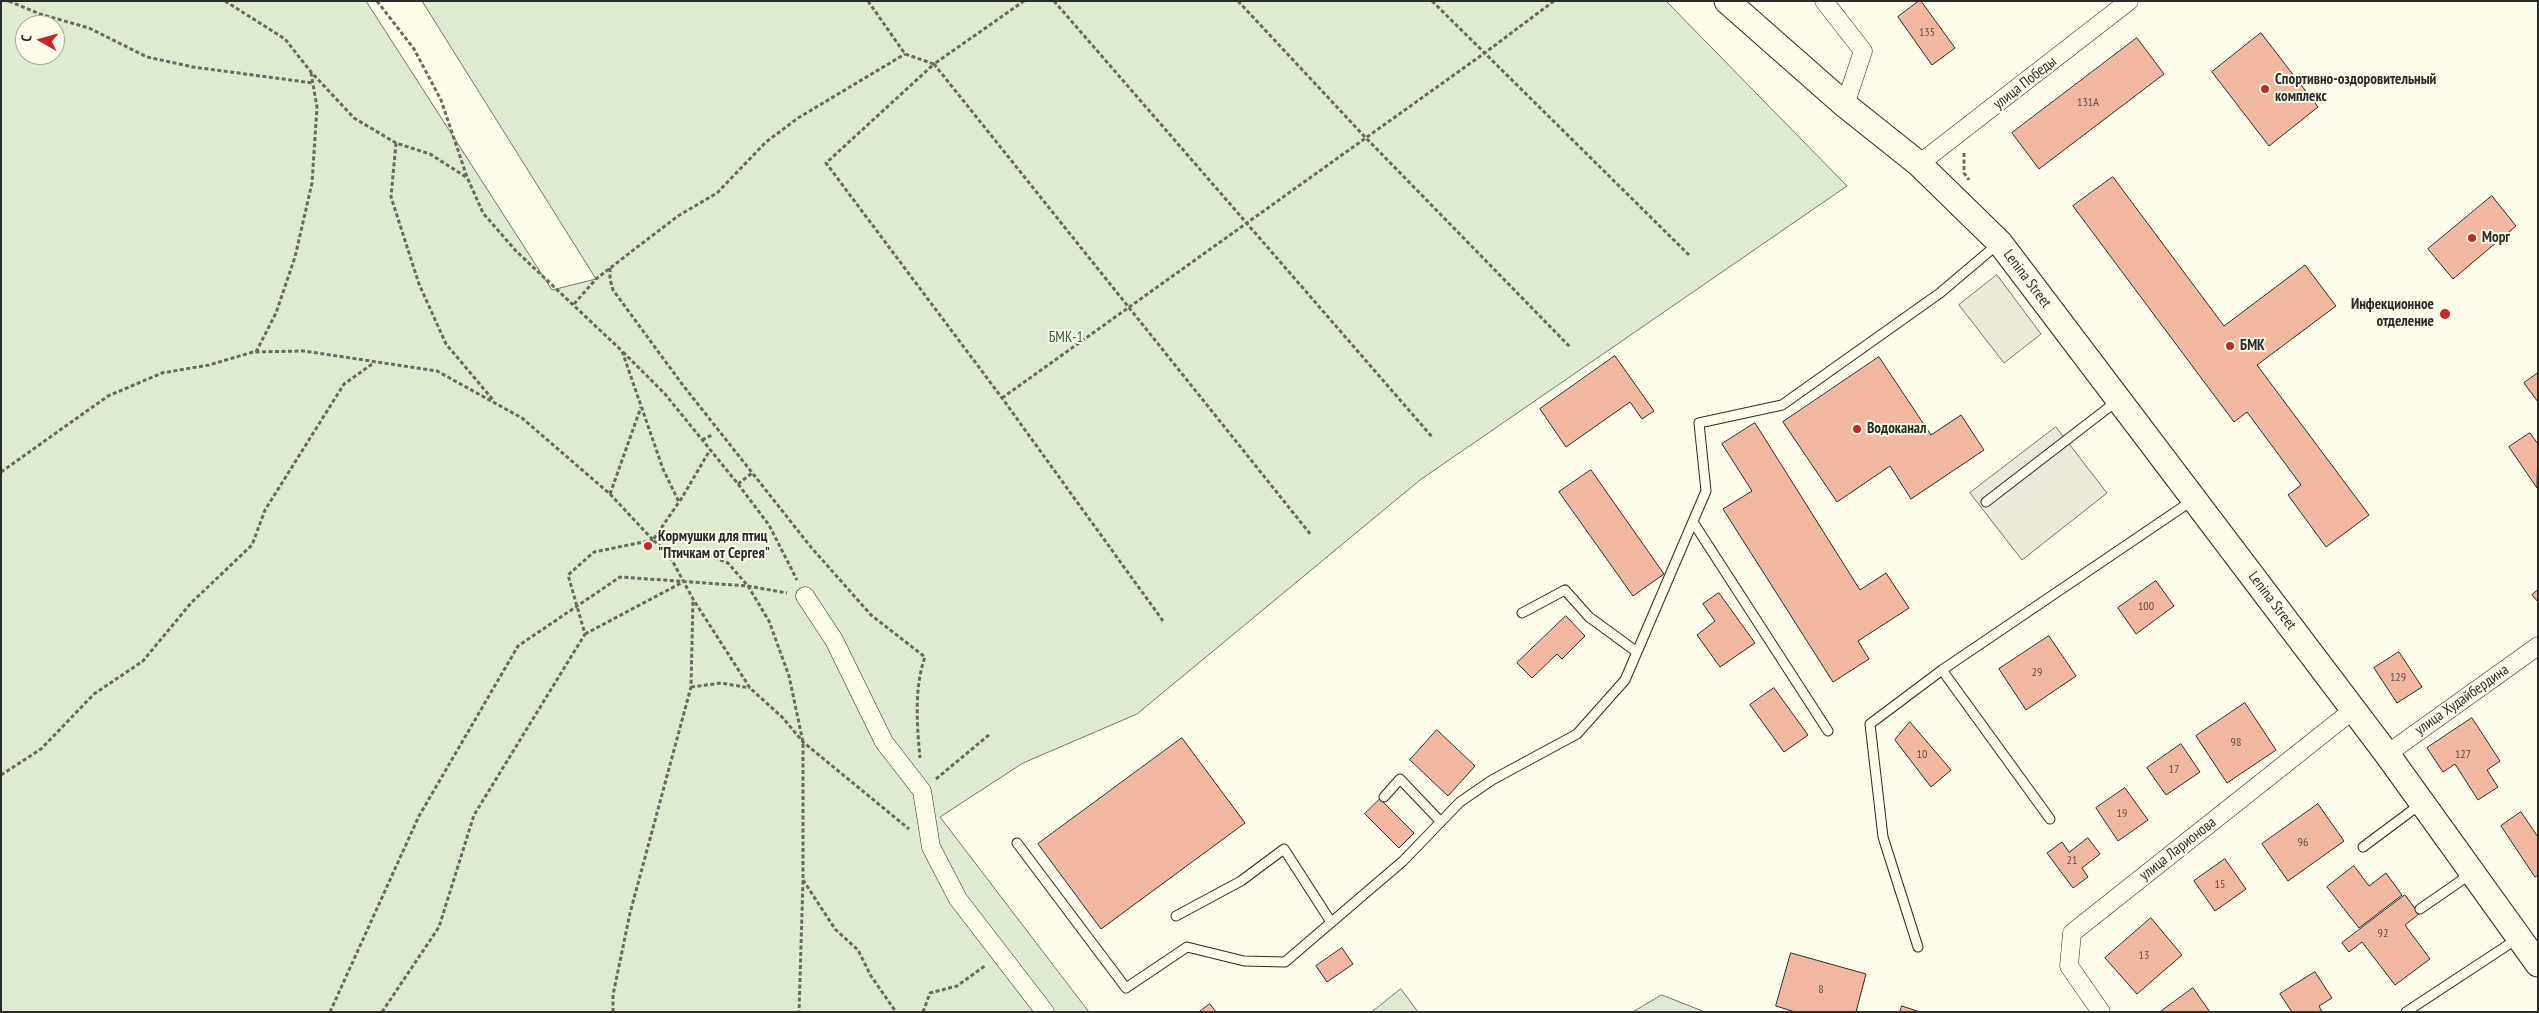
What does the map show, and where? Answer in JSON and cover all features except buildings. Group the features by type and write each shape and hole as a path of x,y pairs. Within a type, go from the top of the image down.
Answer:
{"main road":[{"name":"Lenina Street","path":"1727,1 1845,104 1919,164 2000,243 2387,754 2538,964"}],"street":[{"path":"1824,1 1863,51 1845,104"},
{"name":"улица Победы","path":"1919,164 2129,1"},
{"path":"805,596 834,640 884,742 922,791 931,847 958,899 1045,1012"},
{"name":"улица Худайбердина","path":"2387,754 2538,646"},
{"name":"улица Ларионова","path":"2101,1012 2069,966 2072,933 2353,710"}],"lane":[{"path":"1017,843 1126,988 1188,947 1244,961 1285,962 1403,861 1460,802 1492,780 1577,734 1625,680 1706,491 1699,423 1782,405 1940,293 2000,243"},
{"path":"1986,502 2119,400"},
{"path":"1918,947 1883,837 1870,724 1942,670 2195,499"},
{"path":"1693,522 1828,731"},
{"path":"1522,613 1565,590 1589,617 1637,652"},
{"path":"1942,670 2050,819"},
{"path":"1384,797 1400,779 1442,822"},
{"path":"2363,847 2422,803"},
{"path":"1176,916 1241,881 1284,849 1331,922"},
{"path":"2420,909 2472,873"},
{"path":"2406,1012 2519,938"}],"path":[{"path":"9,1 40,14 89,28 147,57 193,67 313,83"},
{"path":"225,1 285,39 311,72 354,118 396,143 430,154 467,177"},
{"path":"377,1 414,49 440,100 467,177 483,213 516,251 574,304 665,394 769,525 805,596"},
{"path":"868,1 905,54 934,64 1126,307 1310,535"},
{"path":"1024,1 934,64 826,163 1002,398 1163,621"},
{"path":"1054,1 1434,438"},
{"path":"1238,1 1365,138 1570,348"},
{"path":"1432,1 1486,52 1689,255"},
{"path":"1002,398 1126,307 1486,52 1554,1"},
{"path":"574,304 596,279 610,268 678,216 717,193 766,142 798,118 905,54"},
{"path":"256,352 276,313 294,257 312,183 317,107 311,72"},
{"path":"396,143 391,197 418,284 446,344 496,403"},
{"path":"610,268 613,290 810,546 871,615 925,657 920,671 918,736 922,791"},
{"path":"1,472 108,396 162,372 209,365 256,352 304,351 437,371 522,418 610,494 653,540 666,550 693,599 750,688 783,718 804,742 931,847"},
{"path":"622,351 663,470 679,502"},
{"path":"1,775 41,749 94,694 143,660 191,603 252,545 265,510 344,384 375,362"},
{"path":"610,494 641,406"},
{"path":"702,440 712,435"},
{"path":"585,634 568,575 594,552 653,540 679,502 710,450"},
{"path":"738,484 752,473"},
{"path":"666,550 702,553 728,563 748,586 773,630 789,676 804,742 804,880 800,1012"},
{"path":"330,1012 419,816 518,646 620,577 748,586 805,596"},
{"path":"382,1012 439,927 474,815 585,634 684,582"},
{"path":"613,1012 613,995 630,913 691,687 693,599"},
{"path":"691,687 721,683 750,688"},
{"path":"922,791 990,734"},
{"path":"804,880 835,929 858,950 871,976 896,1012"},
{"path":"923,1012 930,993 957,986 1001,954"}],"green space":[{"name":"БМК-1","path":"1,1 366,1 552,290 596,279 422,1 1666,1 1847,186 1420,480 1137,714 1023,763 940,817 1089,1012 1,1012"},
{"path":"1401,989 1418,1012 1372,1012"},
{"path":"1662,995 1705,1012 1633,1012"}],"shaded area":[{"path":"1997,275 2041,334 2004,363 1959,305"},
{"path":"2056,427 2107,493 2022,560 1970,493"}],"place":[{"name":"Спортивно-оздоровительный комплекс","path":"2265,89"},
{"name":"Морг","path":"2472,238"},
{"name":"Инфекционное отделение","path":"2445,314"},
{"name":"БМК","path":"2230,346"},
{"name":"Водоканал","path":"1857,429"},
{"name":"Кормушки для птиц \"Птичкам от Сергея\"","path":"648,546"}]}
